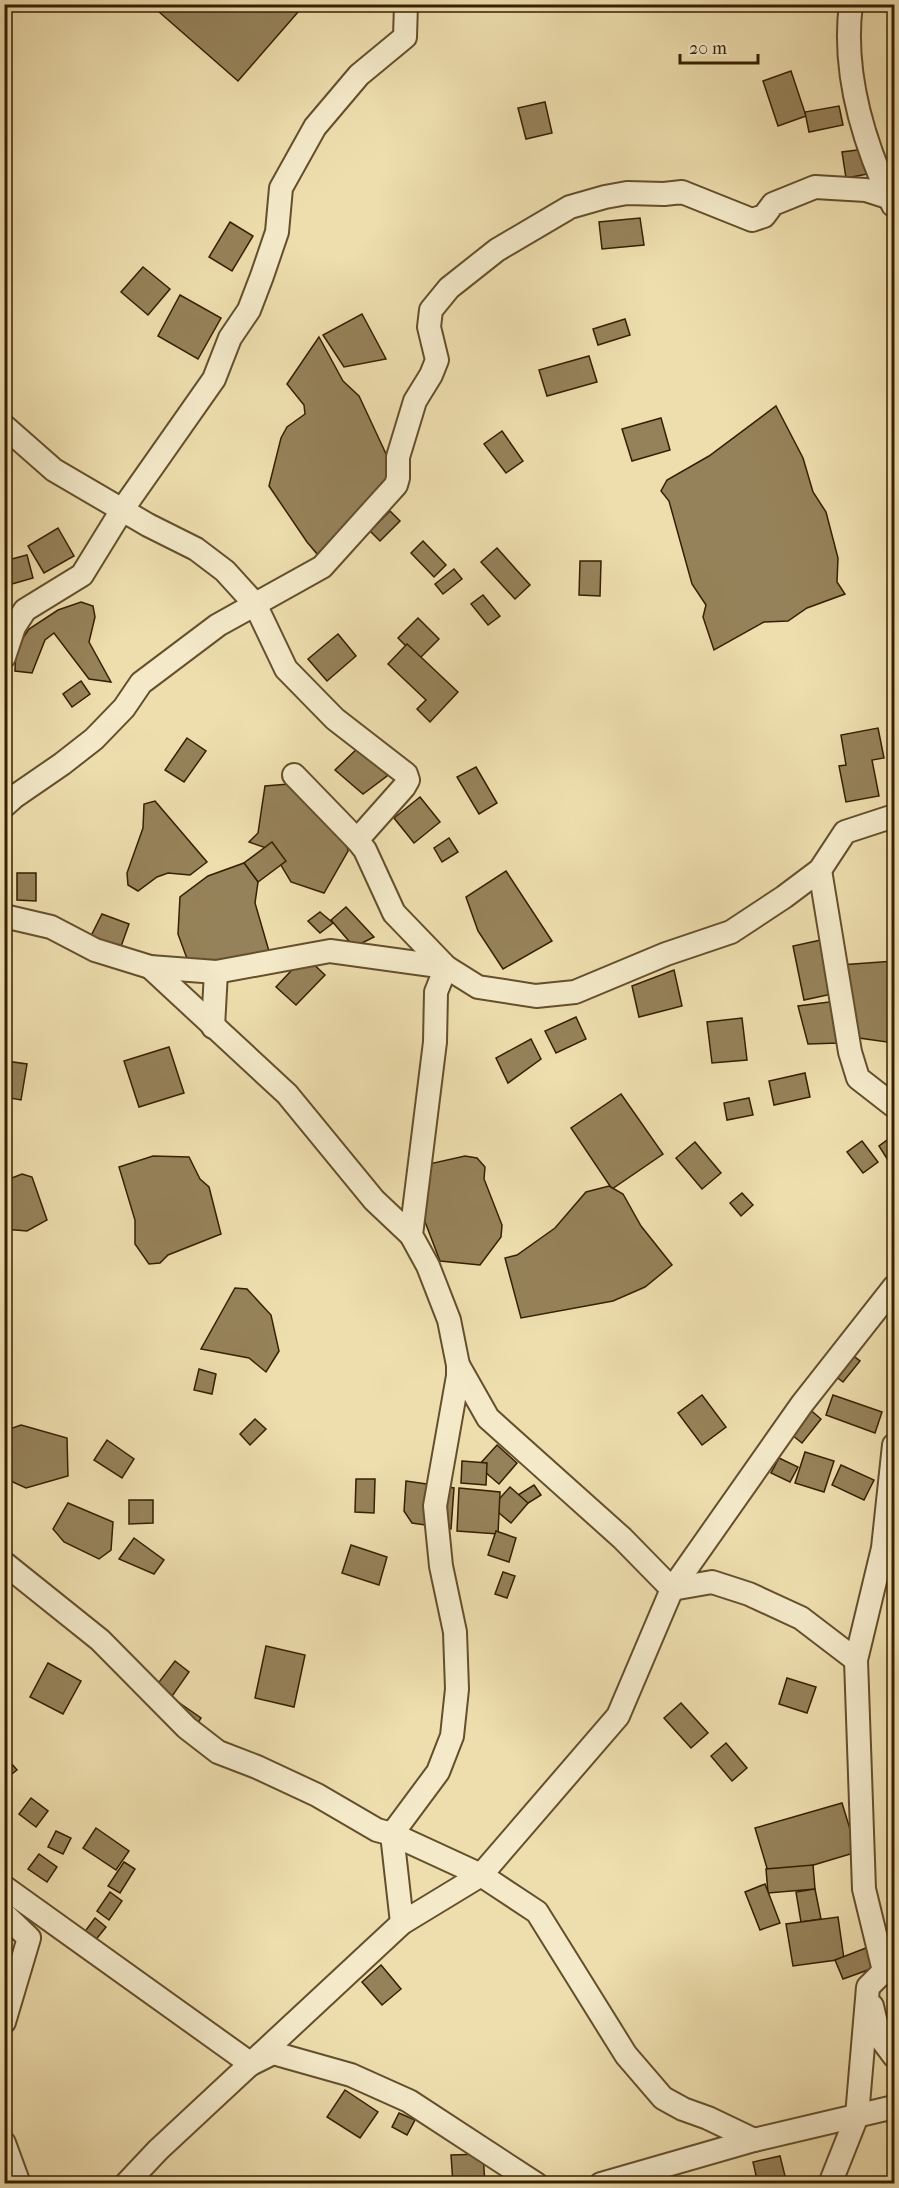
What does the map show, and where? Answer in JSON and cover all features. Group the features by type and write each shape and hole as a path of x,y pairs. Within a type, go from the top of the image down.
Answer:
{"street":[{"path":"4,657 14,627 25,610 82,575 122,510 214,379 230,338 249,310 262,276 277,232 281,188 315,127 360,75 405,37 406,4"},
{"path":"851,4 848,25 853,90 874,160 891,203"},
{"path":"4,806 94,739 124,708 141,683 218,625 322,567 396,485 398,457 415,401 431,375 437,360 429,327 431,310 449,288 497,249 570,207 627,193 682,192 752,220 764,216 773,204 815,187 866,190 891,203"},
{"path":"4,426 54,470 122,510 196,549 225,571 255,604 286,669 335,719 406,774 408,780 404,787 357,840"},
{"path":"294,775 365,850 394,913 446,967 478,987 536,996 575,992 666,954 731,932 820,870 845,831 894,816"},
{"path":"820,870 850,1052 858,1078 894,1106"},
{"path":"4,916 51,927 95,950 150,967 216,972 330,951 446,967"},
{"path":"150,967 287,1094 374,1200 411,1234 428,1266 449,1320 458,1376 435,1506 441,1566 455,1632 457,1689 452,1736 438,1772 392,1834 402,1923"},
{"path":"411,1234 435,1042 436,992 446,967"},
{"path":"213,1027 216,972"},
{"path":"126,2184 158,2150 402,1923 481,1875 618,1716 672,1589 802,1404 894,1287"},
{"path":"458,1365 488,1418 622,1538 672,1589"},
{"path":"830,2184 857,2116 868,1987 884,1971 864,1889 856,1660 882,1548 894,1445"},
{"path":"4,1563 100,1640 187,1728 219,1752 317,1796 377,1830 392,1834 481,1875 537,1912 626,2055 663,2098 754,2140"},
{"path":"672,1589 712,1582 749,1594 801,1618 856,1660"},
{"path":"4,1887 251,2064"},
{"path":"4,1914 29,1938 4,2022"},
{"path":"868,1987 879,2036 894,2056"},
{"path":"251,2064 273,2053 351,2074 409,2101 536,2184"},
{"path":"601,2184 754,2140 894,2107"},
{"path":"4,2144 19,2184"}],"building":[{"path":"150,4 305,4 238,81"},
{"path":"791,71 806,116 778,126 763,81"},
{"path":"545,102 552,133 526,139 518,108"},
{"path":"839,106 843,125 809,132 805,112"},
{"path":"865,149 868,174 846,178 842,152"},
{"path":"640,218 644,245 602,249 599,222"},
{"path":"230,222 253,236 232,271 209,257"},
{"path":"143,267 170,289 148,315 121,292"},
{"path":"180,295 221,318 198,359 158,336"},
{"path":"362,314 386,359 344,367 323,335"},
{"path":"625,319 630,335 598,345 593,329"},
{"path":"319,337 343,381 359,396 394,471 318,555 269,486 281,438 287,427 305,414 304,405 287,384"},
{"path":"589,356 597,382 547,396 539,370"},
{"path":"776,406 803,458 813,492 826,512 838,558 837,582 845,594 807,608 788,621 764,622 714,650 703,617 706,605 692,584 669,501 661,491 667,480 709,456"},
{"path":"661,418 670,450 632,461 622,429"},
{"path":"502,431 523,461 506,473 484,444"},
{"path":"390,511 400,521 380,541 370,531"},
{"path":"58,528 74,556 44,573 28,546"},
{"path":"423,541 446,565 434,577 411,553"},
{"path":"497,548 530,585 515,599 481,562"},
{"path":"27,555 33,578 5,586 4,561"},
{"path":"580,561 601,561 600,596 579,595"},
{"path":"454,569 462,579 443,594 435,584"},
{"path":"483,595 500,616 488,625 471,604"},
{"path":"81,602 93,606 95,617 89,642 111,682 89,679 54,633 45,640 32,673 15,671 16,648 29,629 58,610"},
{"path":"418,618 439,639 419,659 398,638"},
{"path":"338,634 356,656 327,681 308,659"},
{"path":"407,644 458,692 430,722 417,709 426,700 388,664"},
{"path":"81,681 90,694 72,707 63,694"},
{"path":"878,728 884,758 872,760 879,796 846,802 839,766 846,765 841,735"},
{"path":"187,738 206,751 184,782 165,770"},
{"path":"361,745 389,766 387,776 363,794 335,770"},
{"path":"476,767 497,803 479,814 457,777"},
{"path":"289,784 346,839 348,851 324,893 291,882 272,850 249,842 258,833 265,786"},
{"path":"420,797 440,822 414,843 394,818"},
{"path":"155,801 207,862 190,875 168,873 157,877 138,891 128,885 127,873 143,828 144,804"},
{"path":"449,838 458,852 442,862 434,848"},
{"path":"272,842 286,861 258,882 244,863"},
{"path":"244,863 258,882 255,903 271,958 194,966 186,956 178,934 180,897 208,876"},
{"path":"506,871 552,941 503,969 478,931 466,897"},
{"path":"17,873 36,873 36,901 17,900"},
{"path":"346,907 374,937 354,947 331,920"},
{"path":"320,912 333,923 320,933 308,921"},
{"path":"102,914 129,924 118,955 89,940"},
{"path":"821,940 832,994 804,1000 793,946"},
{"path":"305,956 325,975 296,1005 276,987"},
{"path":"894,961 894,1043 859,1038 840,965"},
{"path":"674,970 682,1006 639,1017 632,986"},
{"path":"837,1001 839,1043 808,1044 798,1006"},
{"path":"576,1017 586,1039 556,1053 545,1031"},
{"path":"742,1018 747,1060 712,1063 707,1022"},
{"path":"531,1039 541,1059 508,1083 496,1058"},
{"path":"169,1047 184,1093 139,1107 124,1061"},
{"path":"890,1049 894,1049 894,1073 889,1073"},
{"path":"6,1061 27,1064 21,1100 4,1097"},
{"path":"805,1073 810,1097 774,1105 769,1081"},
{"path":"621,1094 663,1154 612,1189 571,1128"},
{"path":"749,1098 753,1115 727,1120 724,1103"},
{"path":"894,1135 894,1170 879,1146"},
{"path":"862,1141 878,1162 863,1173 847,1152"},
{"path":"695,1142 721,1173 702,1189 676,1158"},
{"path":"153,1156 189,1157 200,1179 209,1187 221,1234 168,1255 160,1263 149,1264 135,1244 135,1220 119,1167"},
{"path":"465,1156 477,1158 485,1167 484,1179 502,1225 501,1237 480,1265 440,1261 417,1201 420,1166"},
{"path":"22,1174 32,1177 47,1220 27,1231 4,1229 4,1181"},
{"path":"609,1186 623,1194 641,1226 672,1265 645,1287 613,1301 521,1318 505,1258 517,1255 555,1228 586,1192"},
{"path":"742,1193 753,1205 741,1216 730,1203"},
{"path":"235,1288 247,1289 271,1315 279,1351 266,1372 249,1358 201,1349"},
{"path":"847,1351 860,1361 843,1382 830,1372"},
{"path":"199,1369 216,1374 212,1394 194,1390"},
{"path":"702,1395 726,1427 702,1445 678,1413"},
{"path":"833,1395 882,1412 875,1433 826,1415"},
{"path":"807,1407 821,1419 802,1443 787,1431"},
{"path":"255,1419 266,1429 250,1445 240,1434"},
{"path":"21,1425 67,1438 68,1476 26,1488 4,1478 4,1431"},
{"path":"107,1440 134,1459 122,1478 94,1460"},
{"path":"497,1445 517,1463 499,1484 478,1466"},
{"path":"805,1452 834,1461 824,1492 795,1483"},
{"path":"779,1458 798,1467 790,1482 771,1473"},
{"path":"462,1461 487,1463 486,1485 461,1483"},
{"path":"841,1465 874,1480 864,1500 832,1485"},
{"path":"356,1479 375,1479 374,1513 355,1512"},
{"path":"406,1481 454,1488 451,1529 412,1523 404,1511"},
{"path":"534,1485 541,1495 525,1505 518,1495"},
{"path":"510,1487 528,1503 511,1523 492,1507"},
{"path":"459,1488 500,1492 498,1534 457,1531"},
{"path":"129,1500 153,1500 153,1523 129,1524"},
{"path":"68,1503 113,1522 111,1550 99,1559 64,1542 53,1529"},
{"path":"496,1531 516,1538 509,1562 488,1555"},
{"path":"134,1538 164,1560 154,1574 119,1559"},
{"path":"351,1545 387,1557 379,1585 342,1573"},
{"path":"503,1572 515,1576 507,1598 495,1594"},
{"path":"266,1646 305,1655 294,1707 255,1698"},
{"path":"175,1661 189,1672 168,1702 153,1690"},
{"path":"48,1663 81,1681 63,1714 30,1697"},
{"path":"787,1678 816,1687 807,1713 779,1704"},
{"path":"171,1697 201,1718 193,1731"},
{"path":"681,1703 708,1733 691,1748 664,1718"},
{"path":"726,1743 747,1768 732,1781 711,1756"},
{"path":"4,1755 17,1770 4,1780"},
{"path":"31,1798 48,1811 36,1827 19,1814"},
{"path":"842,1803 857,1852 770,1878 755,1828"},
{"path":"96,1828 129,1851 116,1870 83,1848"},
{"path":"56,1831 71,1838 63,1854 48,1847"},
{"path":"39,1854 57,1867 47,1882 28,1869"},
{"path":"124,1862 135,1869 120,1893 108,1886"},
{"path":"813,1865 815,1889 768,1893 766,1869"},
{"path":"765,1884 780,1923 760,1930 745,1892"},
{"path":"815,1889 821,1919 801,1922 796,1892"},
{"path":"110,1892 122,1901 109,1920 97,1911"},
{"path":"838,1917 844,1959 793,1966 786,1924"},
{"path":"95,1918 106,1927 94,1942 83,1934"},
{"path":"871,1946 879,1966 843,1979 835,1960"},
{"path":"381,1965 401,1989 382,2005 362,1982"},
{"path":"345,2090 378,2112 360,2138 327,2117"},
{"path":"399,2113 415,2120 407,2135 392,2127"},
{"path":"483,2154 485,2184 453,2184 451,2155"},
{"path":"780,2156 787,2184 758,2184 753,2162"}]}
